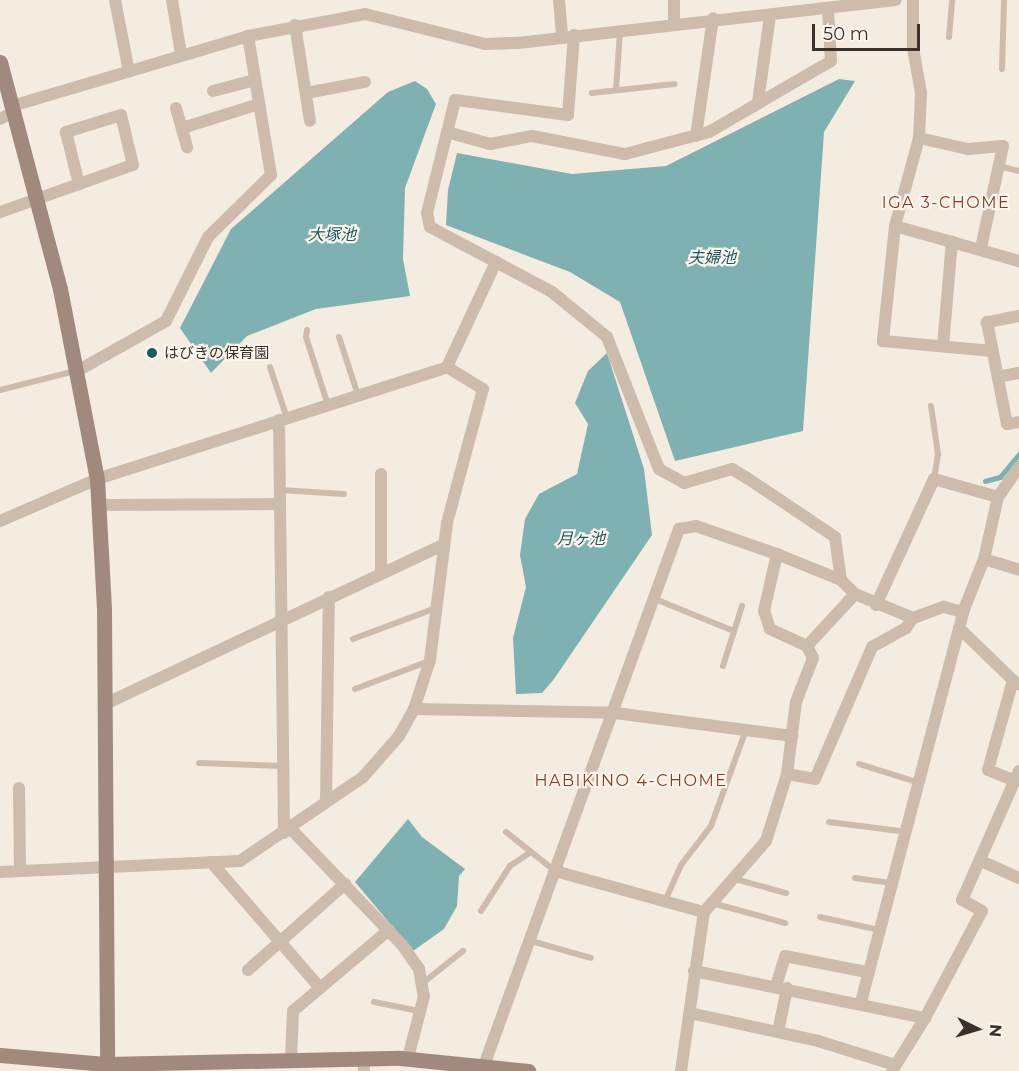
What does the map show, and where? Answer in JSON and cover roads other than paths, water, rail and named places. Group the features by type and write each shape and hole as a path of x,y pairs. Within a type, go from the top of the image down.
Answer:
{"street":[{"path":"115,0 129,72"},
{"path":"172,0 182,54"},
{"path":"363,0 365,14"},
{"path":"559,0 568,35 568,115 455,100 428,213 430,226 552,292 607,338 659,469 684,483 732,469 747,478 835,537 841,580"},
{"path":"674,0 674,23"},
{"path":"759,102 773,15 779,0"},
{"path":"9,112 182,54 295,25 365,14 485,44 518,43 713,18 773,15 889,0"},
{"path":"913,0 913,48 921,93 919,138 895,226 882,341 993,351"},
{"path":"447,132 490,144 532,136 625,154 709,132 831,61 828,9"},
{"path":"696,135 713,18"},
{"path":"295,25 310,121"},
{"path":"79,370 166,321 187,286 208,237 271,175 248,36"},
{"path":"0,62 9,112 35,199 79,370 97,479 105,704 107,1067"},
{"path":"213,91 255,80"},
{"path":"306,93 365,82"},
{"path":"182,128 259,104"},
{"path":"176,108 187,147"},
{"path":"0,212 35,199 80,184 133,165 121,115 66,132 80,184"},
{"path":"919,138 968,149 1003,146 981,248"},
{"path":"895,226 981,248 1019,261"},
{"path":"943,346 952,241"},
{"path":"0,521 97,479 447,367 496,262"},
{"path":"1019,316 987,322 1007,424 1019,422"},
{"path":"0,872 240,861 363,777 399,736 414,709 430,660 443,545 483,389 447,367"},
{"path":"998,377 1019,374"},
{"path":"283,419 280,504 283,766 287,831 345,884 389,930 403,946 424,982 408,1058"},
{"path":"861,1002 867,972 908,832 963,612 984,559 999,496 1019,467"},
{"path":"381,474 381,573"},
{"path":"876,605 934,479 999,496"},
{"path":"99,505 280,504"},
{"path":"484,1068 615,713 679,529 696,526 777,554 841,580 855,594 876,605 913,618"},
{"path":"105,704 443,545"},
{"path":"681,1071 694,971 708,907 766,841 787,774 796,702 813,658 807,646 771,629 764,611 777,554"},
{"path":"984,559 1019,570"},
{"path":"807,646 855,594"},
{"path":"326,802 329,597"},
{"path":"787,774 815,779 872,647 906,628 913,618 944,607 963,612"},
{"path":"690,1013 778,1032 893,1068 925,1018 982,911 963,900 1017,776 988,770 1016,683 960,628"},
{"path":"414,709 615,713 793,736"},
{"path":"20,788 20,871"},
{"path":"981,861 1019,878"},
{"path":"211,862 320,988"},
{"path":"555,871 665,901 708,907"},
{"path":"248,970 345,884"},
{"path":"291,1060 293,1011 389,930"},
{"path":"778,1032 785,956 867,972"},
{"path":"694,971 861,1002 925,1018"},
{"path":"0,1055 107,1067 291,1060 315,1065 364,1065 408,1058 528,1071"}],"lane":[{"path":"949,37 952,0"},
{"path":"1002,69 1004,0"},
{"path":"616,90 620,31"},
{"path":"592,93 675,84"},
{"path":"999,166 1019,171"},
{"path":"307,330 306,337 328,405"},
{"path":"339,336 358,395"},
{"path":"270,367 283,419"},
{"path":"0,390 79,370"},
{"path":"931,406 938,454 934,479"},
{"path":"280,490 344,494"},
{"path":"655,599 734,631"},
{"path":"723,666 742,606"},
{"path":"353,639 436,608"},
{"path":"355,689 430,660"},
{"path":"665,901 681,865 711,826 746,730"},
{"path":"199,763 283,766"},
{"path":"859,764 920,783"},
{"path":"829,822 908,832"},
{"path":"506,832 555,871"},
{"path":"481,911 510,866 531,852"},
{"path":"733,878 786,892"},
{"path":"855,878 892,883"},
{"path":"708,907 785,923"},
{"path":"820,917 879,930"},
{"path":"531,941 591,958"},
{"path":"424,982 463,951"},
{"path":"374,1002 419,1011"}],"water":[{"name":"夫婦池","path":"839,79 855,81 824,132 803,431 675,461 620,302 570,272 446,225 448,190 457,153 572,174 666,166"},
{"name":"大塚池","path":"415,81 427,89 436,104 405,188 403,259 410,296 316,309 247,336 211,373 180,328 231,229 388,92"},
{"name":"月ヶ池","path":"607,353 644,469 652,535 554,679 542,693 516,694 513,638 526,587 520,555 525,519 539,494 577,474 588,424 575,403 588,371"},
{"path":"408,819 422,837 465,869 459,876 457,906 444,929 413,951 355,882"}],"waterway":[{"path":"985,481 1000,477 1019,454"}],"place":[{"name":"はびきの保育園","path":"152,353"}],"district":[{"name":"IGA 3-CHOME","path":"946,203"},
{"name":"HABIKINO 4-CHOME","path":"631,781"}]}
